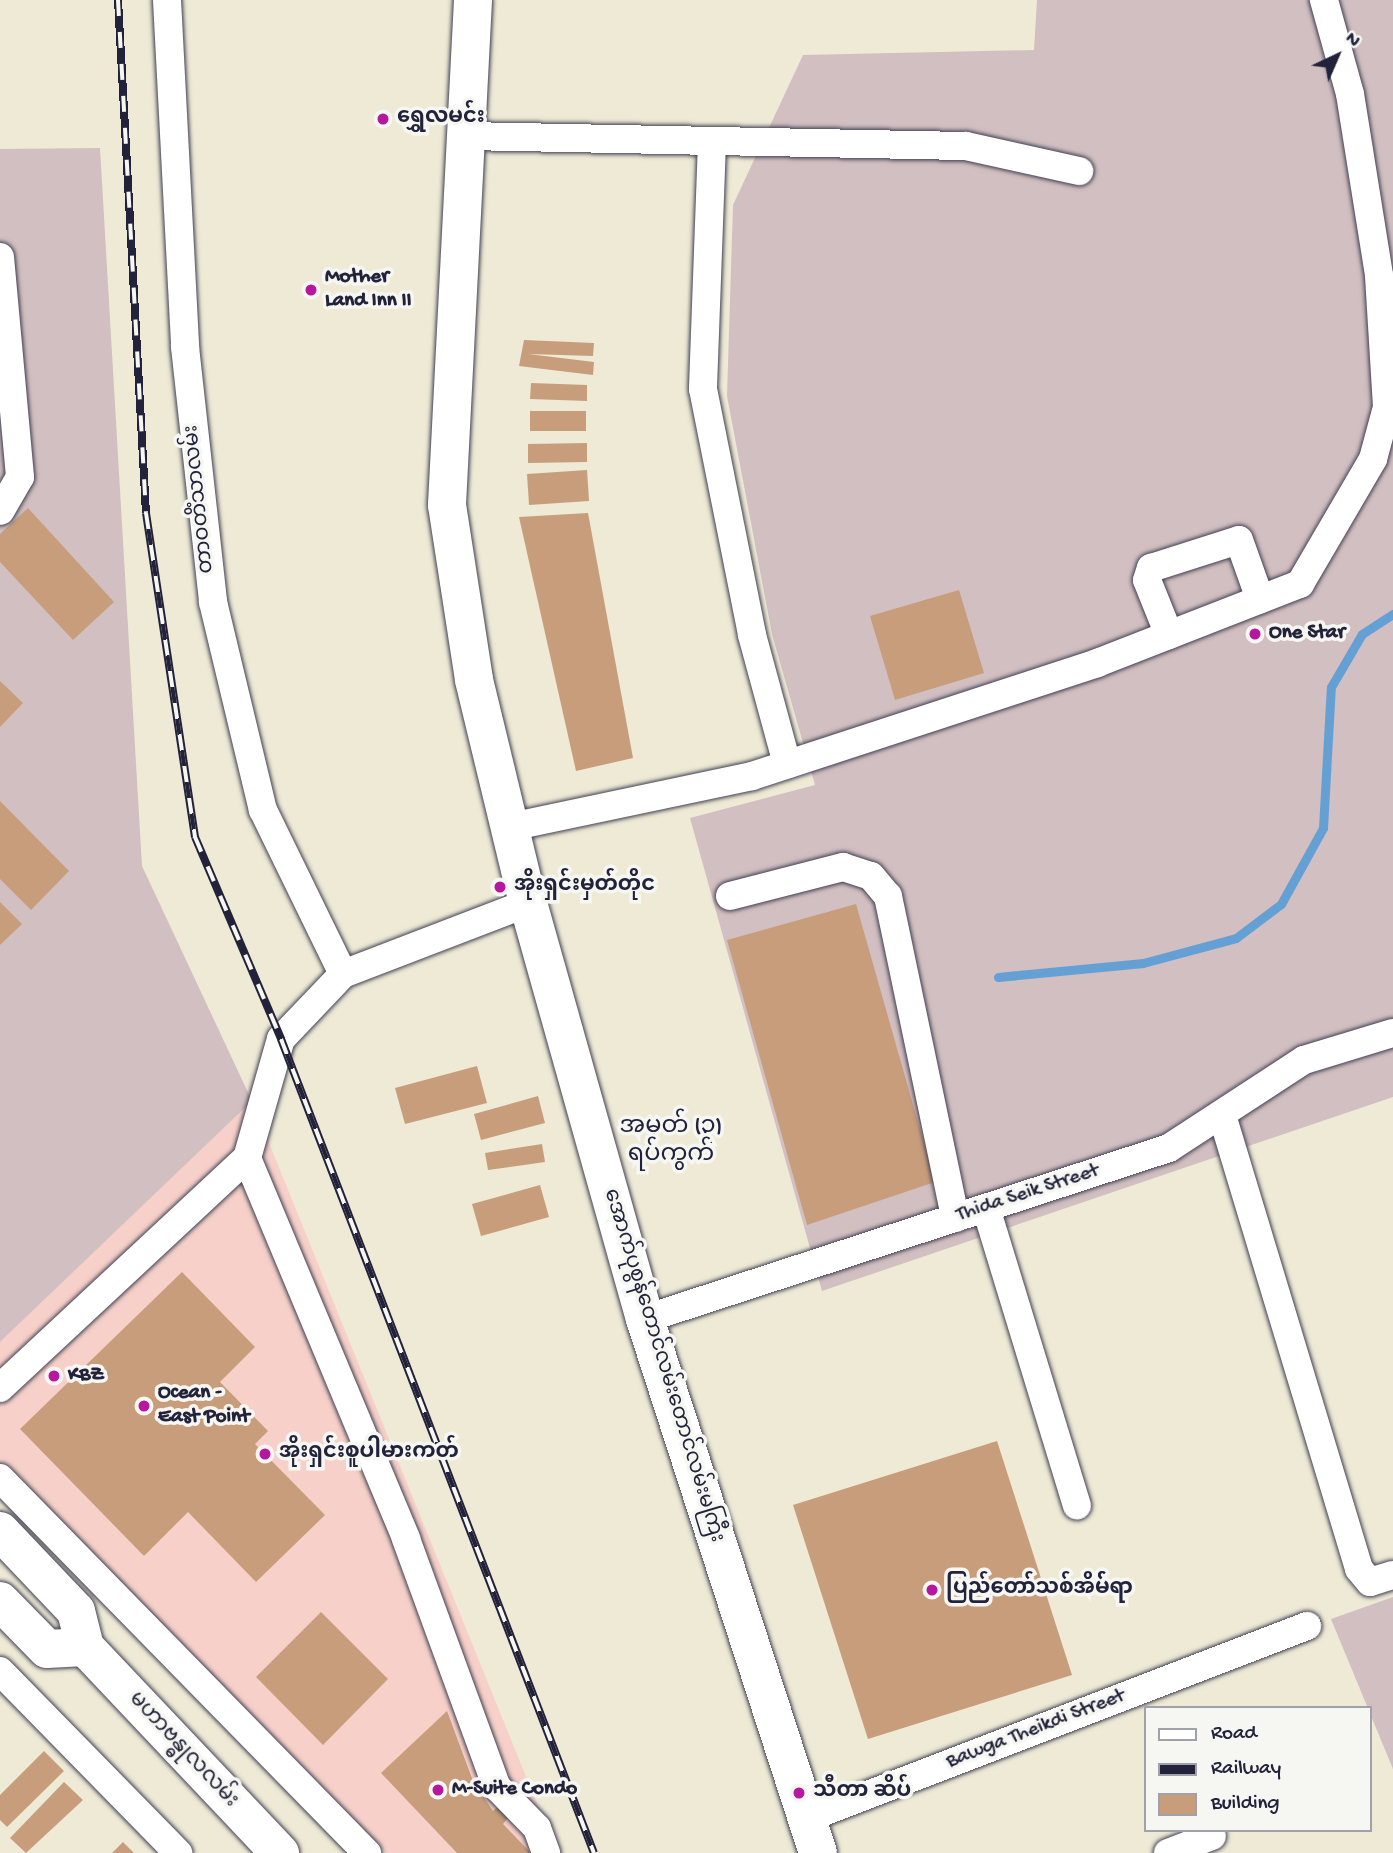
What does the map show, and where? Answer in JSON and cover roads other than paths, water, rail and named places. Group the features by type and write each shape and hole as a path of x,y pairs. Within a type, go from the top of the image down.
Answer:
{"main road":[{"name":"အောက်ပုစွန်တောင်လမ်းတောင်လမ်းမကြီး","path":"473,0 447,505 474,680 527,903 645,1319 812,1836"},
{"name":"မဟာဗန္ဓုလလမ်း","path":"0,1531 76,1611 85,1647 280,1853"},
{"path":"0,1601 47,1648 85,1647"}],"street":[{"name":"တာဝတိံသာလမ်း","path":"167,0 185,347 212,603 263,810 343,974"},
{"path":"510,827 787,764 1169,635 1300,584 1373,459 1387,407 1379,275 1350,94 1324,0"},
{"path":"466,136 966,146 1079,171"},
{"path":"712,142 703,389 751,635 787,764"},
{"path":"0,257 20,477 0,511"},
{"path":"1169,635 1147,580 1151,568 1239,540 1260,600"},
{"path":"730,897 843,867 871,876 888,896 955,1218"},
{"path":"0,1388 247,1158 281,1039 343,974 527,903"},
{"name":"Thida Seik Street","path":"645,1319 1170,1148 1304,1060 1393,1033"},
{"path":"1222,1115 1359,1569 1370,1582 1393,1575"},
{"path":"247,1158 406,1539 497,1787 537,1828 546,1853"},
{"path":"986,1208 1077,1506"},
{"path":"0,1478 368,1853"},
{"name":"Bawga Theikdi Street","path":"812,1836 1307,1626"},
{"path":"0,1671 178,1853"},
{"path":"1168,1853 1212,1836"}],"waterway":[{"path":"998,977 1143,963 1236,938 1281,904 1323,828 1331,687 1362,634 1393,614"}],"railway":[{"path":"118,0 146,513 195,837 281,1039 594,1853"}],"place":[{"name":"ရွှေလမင်း","path":"383,119"},
{"name":"Mother Land Inn II","path":"311,290"},
{"name":"One Star","path":"1255,634"},
{"name":"အိုးရှင်းမှတ်တိုင","path":"500,887"},
{"name":"KBZ","path":"54,1376"},
{"name":"Ocean - East Point","path":"144,1406"},
{"name":"အိုးရှင်းစူပါမားကတ်","path":"265,1454"},
{"name":"ပြည်တော်သစ်အိမ််ရာ","path":"932,1590"},
{"name":"M-Suite Condo","path":"438,1790"},
{"name":"သီတာ ဆိပ်","path":"799,1793"}],"district":[{"name":"အမှတ် (၃) ရပ်ကွက်","path":"671,1142"}]}
